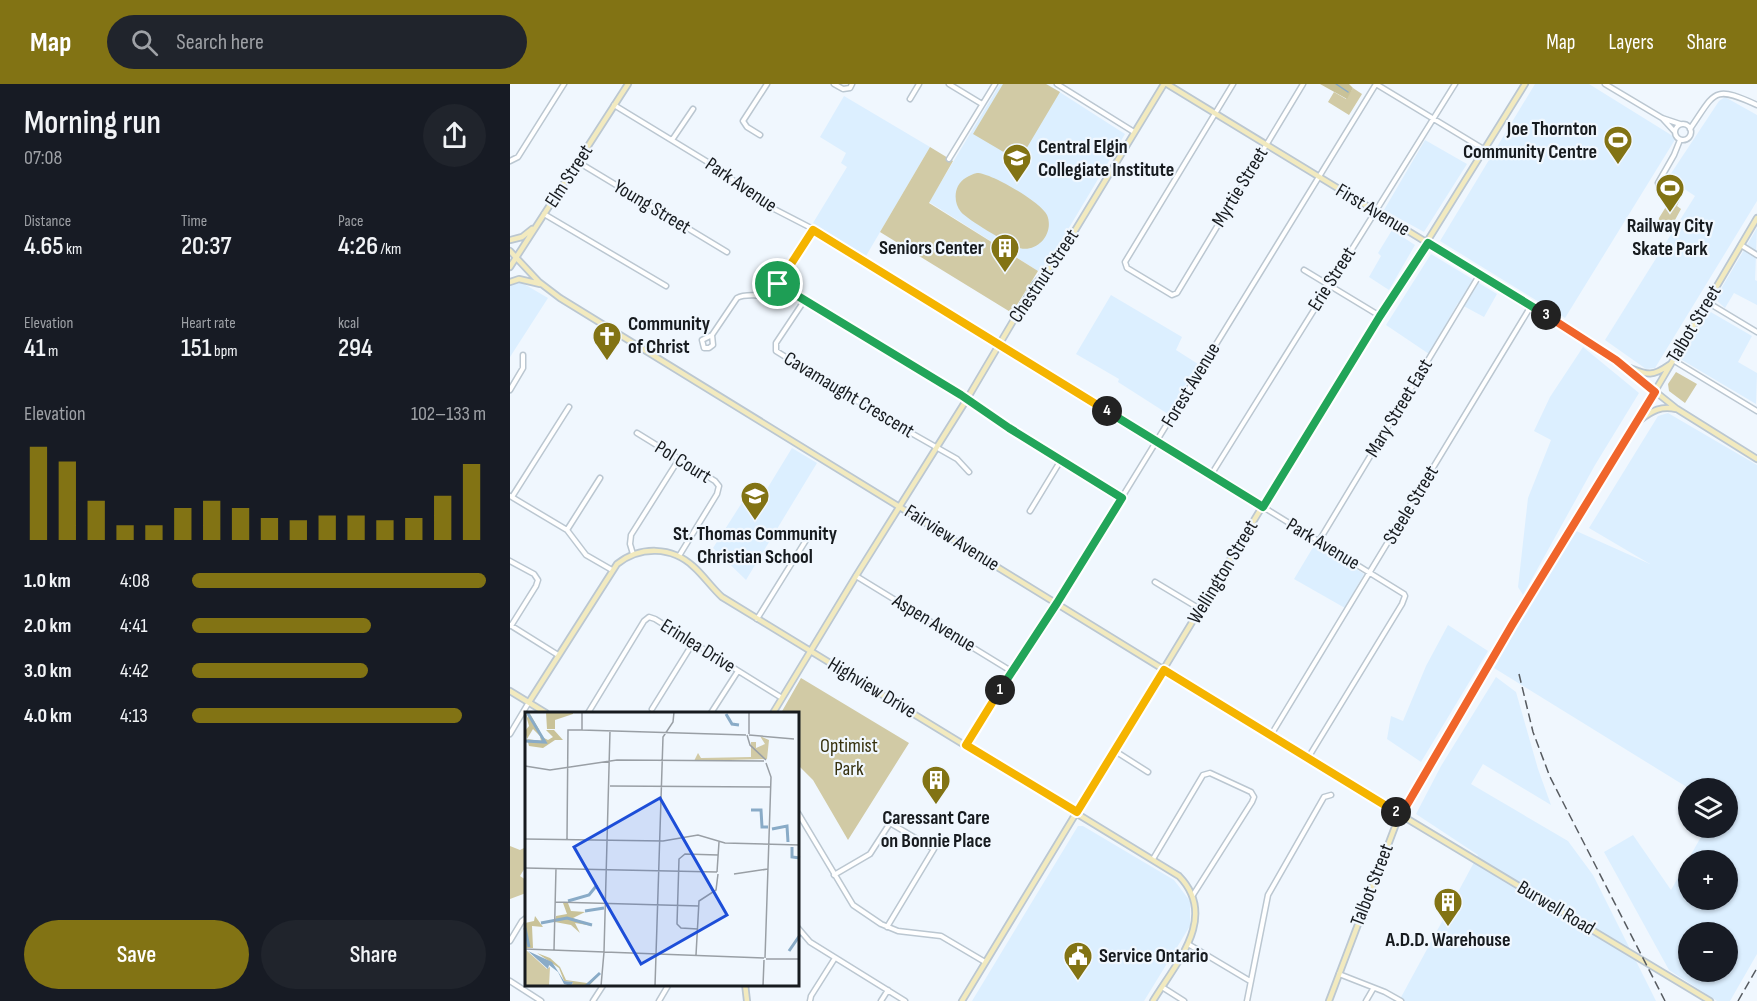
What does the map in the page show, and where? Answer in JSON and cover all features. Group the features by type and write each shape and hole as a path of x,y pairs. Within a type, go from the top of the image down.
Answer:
{"main road":[{"name":"Elm Street","path":"510,267 628,84"},
{"name":"Chestnut Street","path":"774,712 938,447 1035,284 1057,260 1134,132 1166,84"},
{"name":"First Avenue","path":"1166,84 1590,342 1677,409 1757,459"},
{"name":"Wellington Street","path":"962,1001 1200,609 1525,84"},
{"name":"Talbot Street","path":"1329,1001 1390,838 1401,815 1512,625 1655,392 1757,218"},
{"path":"510,240 524,236 540,220"},
{"name":"Fairview Avenue","path":"510,251 543,285 560,298 1401,815"},
{"path":"510,282 519,279 543,285"},
{"path":"1624,367 1649,375 1658,373 1671,362"},
{"path":"1636,423 1651,411 1664,406 1677,409"},
{"path":"528,702 612,570 633,554 659,551 679,556"},
{"name":"Highview Drive","path":"679,556 695,568 719,595 1153,858 1179,876 1193,895"},
{"path":"510,691 544,712"},
{"name":"Burwell Road","path":"1401,815 1710,1001"},
{"path":"1153,1001 1188,944 1196,921 1193,895"},
{"path":"745,986 747,1001"}],"street":[{"path":"510,160 518,157 564,84"},
{"path":"760,135 747,127 743,121 767,84"},
{"path":"834,84 846,89 852,84"},
{"path":"910,99 919,84"},
{"path":"949,84 982,104"},
{"path":"949,159 995,84"},
{"path":"1057,84 1134,132"},
{"path":"1215,114 1233,84"},
{"name":"Myrtie Street","path":"1215,114 1125,265 1172,295 1178,291 1303,84"},
{"path":"1376,84 1485,150"},
{"name":"Forest Avenue","path":"966,745 1011,671 1057,603 1376,84"},
{"name":"Erie Street","path":"1210,475 1455,84"},
{"path":"1605,84 1662,118 1686,124 1698,117"},
{"path":"1680,140 1688,139 1690,129 1711,96 1720,91 1735,92 1757,105"},
{"name":"Park Avenue","path":"614,105 724,172 753,198 813,230 1405,596 1308,758"},
{"path":"672,140 693,109"},
{"path":"1662,118 1680,140"},
{"path":"1674,131 1680,124"},
{"path":"1686,124 1690,129"},
{"path":"1660,189 1658,183 1680,140"},
{"name":"Young Street","path":"578,162 727,252"},
{"path":"544,214 666,286"},
{"path":"712,335 737,298 743,295 768,295 778,284 813,230"},
{"path":"1741,245 1757,255"},
{"path":"1304,270 1380,316"},
{"name":"Mary Street East","path":"1319,541 1480,274"},
{"path":"778,284 967,399 1122,498"},
{"name":"Cavamaught Crescent","path":"804,301 776,344 776,351 883,417 938,447 961,462 969,472"},
{"path":"1707,302 1757,332"},
{"name":"Steele Street","path":"1271,735 1531,306"},
{"path":"510,390 523,367 522,355"},
{"path":"1671,362 1757,411"},
{"path":"569,407 511,496 567,530 586,555 612,570"},
{"name":"Pol Court","path":"638,433 716,481 719,486 717,494 679,556"},
{"path":"633,554 630,544 631,535 679,459"},
{"path":"1030,511 1061,460"},
{"path":"567,530 600,478"},
{"path":"757,619 808,537"},
{"path":"510,561 534,574 538,580 510,625 558,655"},
{"name":"Aspen Avenue","path":"856,576 1011,671"},
{"path":"1155,582 1200,609"},
{"name":"Erinlea Drive","path":"589,712 646,619 652,618 782,698"},
{"path":"652,709 693,643"},
{"path":"712,712 738,671"},
{"path":"510,734 528,702"},
{"path":"1115,750 1148,772"},
{"path":"1153,858 1203,775 1210,773 1251,792 1254,797 1252,802 1193,895"},
{"path":"1247,1001 1268,895 1324,797 1331,795"},
{"path":"800,816 853,905 887,927 898,931 941,936 985,962"},
{"path":"834,875 870,854 890,822 934,849 887,927"},
{"path":"510,941 525,919"},
{"path":"800,931 806,939 905,1001"},
{"path":"1188,944 1250,981"},
{"path":"810,1001 835,958"},
{"path":"1339,974 1401,1001"},
{"path":"510,981 541,1001"},
{"path":"593,1001 603,986"},
{"path":"659,1001 668,986"},
{"path":"1162,987 1184,1001"},
{"path":"1366,1001 1374,988"},
{"path":"881,1001 888,990"}],"shaded area":[{"name":"Central Elgin Collegiate Institute","path":"1000,84 1047,84 1125,134 1051,258 1038,271 929,202"},
{"path":"1320,84 1349,84 1353,88 1347,99"},
{"path":"1535,84 1589,84 1676,138 1565,318 1440,241"},
{"path":"844,96 930,147 866,256 813,223 847,167 841,163 846,153 820,137"},
{"path":"1725,97 1757,115 1757,201 1655,368 1646,369 1605,340 1695,196 1668,178 1719,101"},
{"path":"1425,140 1467,164 1424,232 1384,210"},
{"path":"1757,228 1755,280 1757,281 1757,305 1734,293 1725,308 1715,299"},
{"path":"1392,230 1415,245 1389,290 1369,277 1381,256 1378,253"},
{"path":"1431,254 1497,294 1484,317 1458,303 1429,354 1386,325"},
{"path":"519,281 548,298 510,357 510,284"},
{"path":"1111,295 1182,337 1176,350 1198,364 1168,414 1118,382 1119,379 1076,354"},
{"path":"1709,311 1752,336 1738,362 1757,373 1756,404 1682,360"},
{"path":"1583,347 1639,393 1595,465 1523,595 1518,587 1528,498 1551,440 1534,431 1550,397"},
{"path":"1668,413 1757,465 1757,954 1730,1001 1717,1001 1688,982 1738,982 1738,922 1678,922 1678,976 1669,970 1604,852 1633,835 1671,890 1678,878 1678,910 1738,910 1738,850 1694,850 1700,838 1738,838 1738,778 1678,778 1678,782 1494,668 1574,530 1650,564 1589,528 1658,416"},
{"name":"St. Thomas Community Christian School","path":"792,448 817,463 746,580 713,548 750,490 762,497"},
{"path":"1315,544 1364,574 1345,608 1294,579"},
{"path":"1448,625 1488,651 1421,762 1387,739 1391,716 1403,721 1426,666"},
{"path":"1496,677 1516,692 1551,805 1483,764 1471,784 1568,841 1593,875 1656,1001 1399,1001 1478,855 1416,814 1441,766"},
{"path":"1078,826 1083,826 1174,880 1190,901 1190,926 1144,1001 972,1001"}],"green space":[{"path":"1003,84 1046,84 1060,92 1019,161 973,134"},
{"path":"1353,88 1362,94 1349,115 1328,102 1334,92 1346,99"},
{"path":"930,147 953,161 929,203 1038,271 1012,313 880,232"},
{"path":"977,173 1004,183 1043,209 1049,222 1046,236 1042,241 1030,248 1016,247 961,212 956,199 958,186 966,178"},
{"name":"Railway City Skate Park","path":"1677,189 1683,193 1677,206 1681,209 1669,231 1664,226 1660,227 1659,218"},
{"path":"1676,372 1697,384 1685,403 1669,391 1668,384"},
{"name":"Optimist Park","path":"801,678 909,743 848,840 813,780 800,767 800,712 782,712"},
{"path":"510,846 520,850 525,848 525,868 520,876 525,879 525,893 510,899"}],"waterway":[{"path":"1336,84 1348,92"}],"railway":[{"path":"1519,674 1533,732 1550,777 1665,1001"},
{"path":"1738,1001 1757,968"}],"place":[{"name":"Joe Thornton Community Centre","path":"1618,166"},
{"name":"Central Elgin Collegiate Institute","path":"1017,184"},
{"name":"Railway City Skate Park","path":"1670,214"},
{"name":"Seniors Center","path":"1005,274"},
{"name":"Community of Christ","path":"607,362"},
{"name":"St. Thomas Community Christian School","path":"755,522"},
{"name":"Caressant Care on Bonnie Place","path":"936,806"},
{"name":"A.D.D. Warehouse","path":"1448,928"},
{"name":"Service Ontario","path":"1078,982"}],"route":[{"path":"813,230 1263,507 1380,316 1428,243 1590,342 1655,392 1512,625 1401,815 1164,670 1077,812 966,745 1122,498 1009,428 961,395 778,284 813,230"}]}
